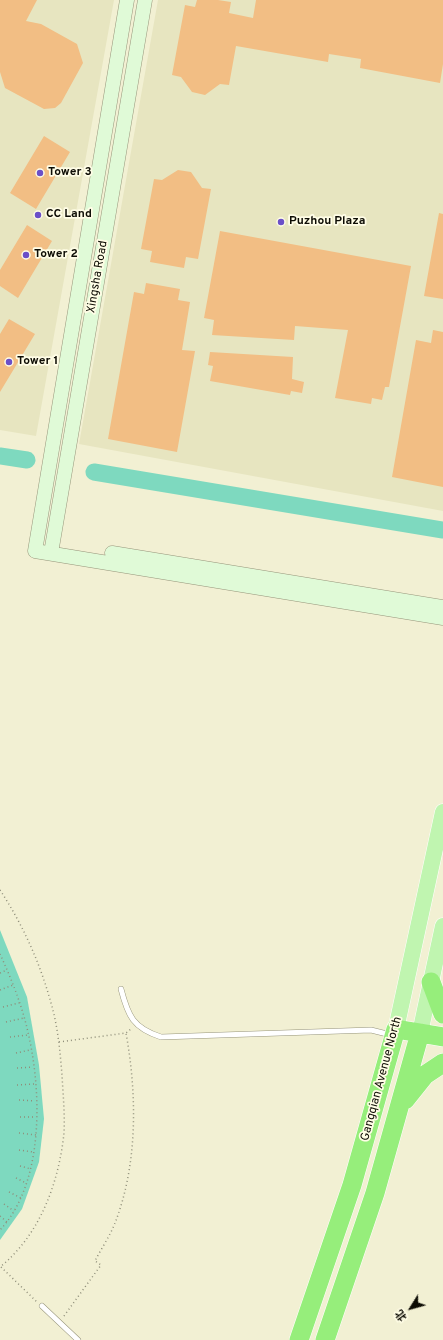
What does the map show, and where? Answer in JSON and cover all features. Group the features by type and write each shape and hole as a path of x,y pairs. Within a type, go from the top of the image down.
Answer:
{"highway":[{"path":"431,982 443,1014"},
{"path":"394,1035 418,1039 443,1049"},
{"name":"Gangqian Avenue North","path":"299,1340 352,1185 394,1035"},
{"path":"418,1039 443,1037"},
{"name":"Gangqian Avenue North","path":"325,1340 375,1193 418,1039"},
{"path":"399,1108 417,1083 434,1068 443,1063"},
{"path":"371,1118 394,1127"}],"main road":[{"name":"Gangqian Avenue North","path":"394,1035 443,812"},
{"path":"418,1039 443,926"},
{"path":"414,945 438,950"}],"street":[{"name":"Xingsha Road","path":"127,0 35,546 52,548 145,0"},
{"path":"52,548 443,607"},
{"path":"52,548 443,618"}],"lane":[{"path":"121,989 128,1011 136,1024 147,1032 161,1037 371,1030 394,1035"},
{"path":"42,1306 78,1340"}],"path":[{"path":"0,890 18,919 32,949 52,1004 59,1042 64,1132 60,1156 48,1199 36,1226 9,1259 0,1267 42,1306"},
{"path":"0,955 14,985 28,1035 33,1067 37,1117 31,1169 21,1198 7,1222 0,1230"},
{"path":"0,973 7,970"},
{"path":"0,990 14,985"},
{"path":"3,1007 19,1003"},
{"path":"6,1022 24,1018"},
{"path":"59,1042 126,1033 136,1024"},
{"path":"59,1323 101,1265 95,1261 115,1224 124,1190 132,1151 134,1118 132,1065 126,1033"},
{"path":"10,1037 28,1035"},
{"path":"16,1052 31,1050"},
{"path":"17,1068 33,1067"},
{"path":"18,1085 34,1084"},
{"path":"19,1100 36,1101"},
{"path":"20,1117 37,1117"},
{"path":"19,1133 36,1135"},
{"path":"19,1150 34,1152"},
{"path":"20,1166 31,1169"},
{"path":"16,1178 26,1183"},
{"path":"9,1192 21,1198"},
{"path":"4,1204 14,1211"},
{"path":"0,1216 7,1222"}],"shaded area":[{"name":"CC Land","path":"0,0 114,0 36,436 0,430"},
{"name":"Puzhou Plaza","path":"158,0 443,0 443,511 79,444"}],"water":[{"path":"0,930 27,997 39,1065 44,1119 39,1162 22,1209 0,1240"}],"building":[{"path":"0,0 37,0 26,21 41,24 77,44 83,63 61,103 55,108 44,109 5,88 0,72"},
{"path":"197,0 218,0 231,2 229,13 253,18 256,0 443,0 443,64 440,83 360,68 361,59 329,54 328,62 236,46 229,85 220,84 205,95 192,92 181,77 172,75 185,5 195,7"},
{"name":"Tower 3","path":"44,136 70,152 36,209 10,193"},
{"path":"178,170 191,172 202,188 211,189 198,259 186,257 184,268 150,262 152,251 141,249 154,179 162,180"},
{"path":"439,213 443,214 443,299 424,296"},
{"name":"Tower 2","path":"27,225 52,241 18,298 0,286 0,270"},
{"path":"220,231 411,266 389,387 385,387 382,400 372,398 371,404 335,398 348,330 295,326 294,340 212,335 214,320 204,318"},
{"path":"146,283 180,289 178,300 190,302 182,350 195,351 177,452 108,439 134,292 144,294"},
{"name":"Tower 1","path":"9,319 35,334 0,392 0,334"},
{"path":"433,330 443,332 443,487 392,477 416,340 431,343"},
{"path":"210,352 293,357 292,379 304,382 302,393 291,391 290,395 210,381 213,366 208,365"}],"waterway":[{"path":"0,456 27,460"},
{"path":"94,472 443,530"}],"place":[{"name":"Tower 3","path":"40,173"},
{"name":"CC Land","path":"38,215"},
{"name":"Puzhou Plaza","path":"281,222"},
{"name":"Tower 2","path":"26,255"},
{"name":"Tower 1","path":"9,362"}]}
